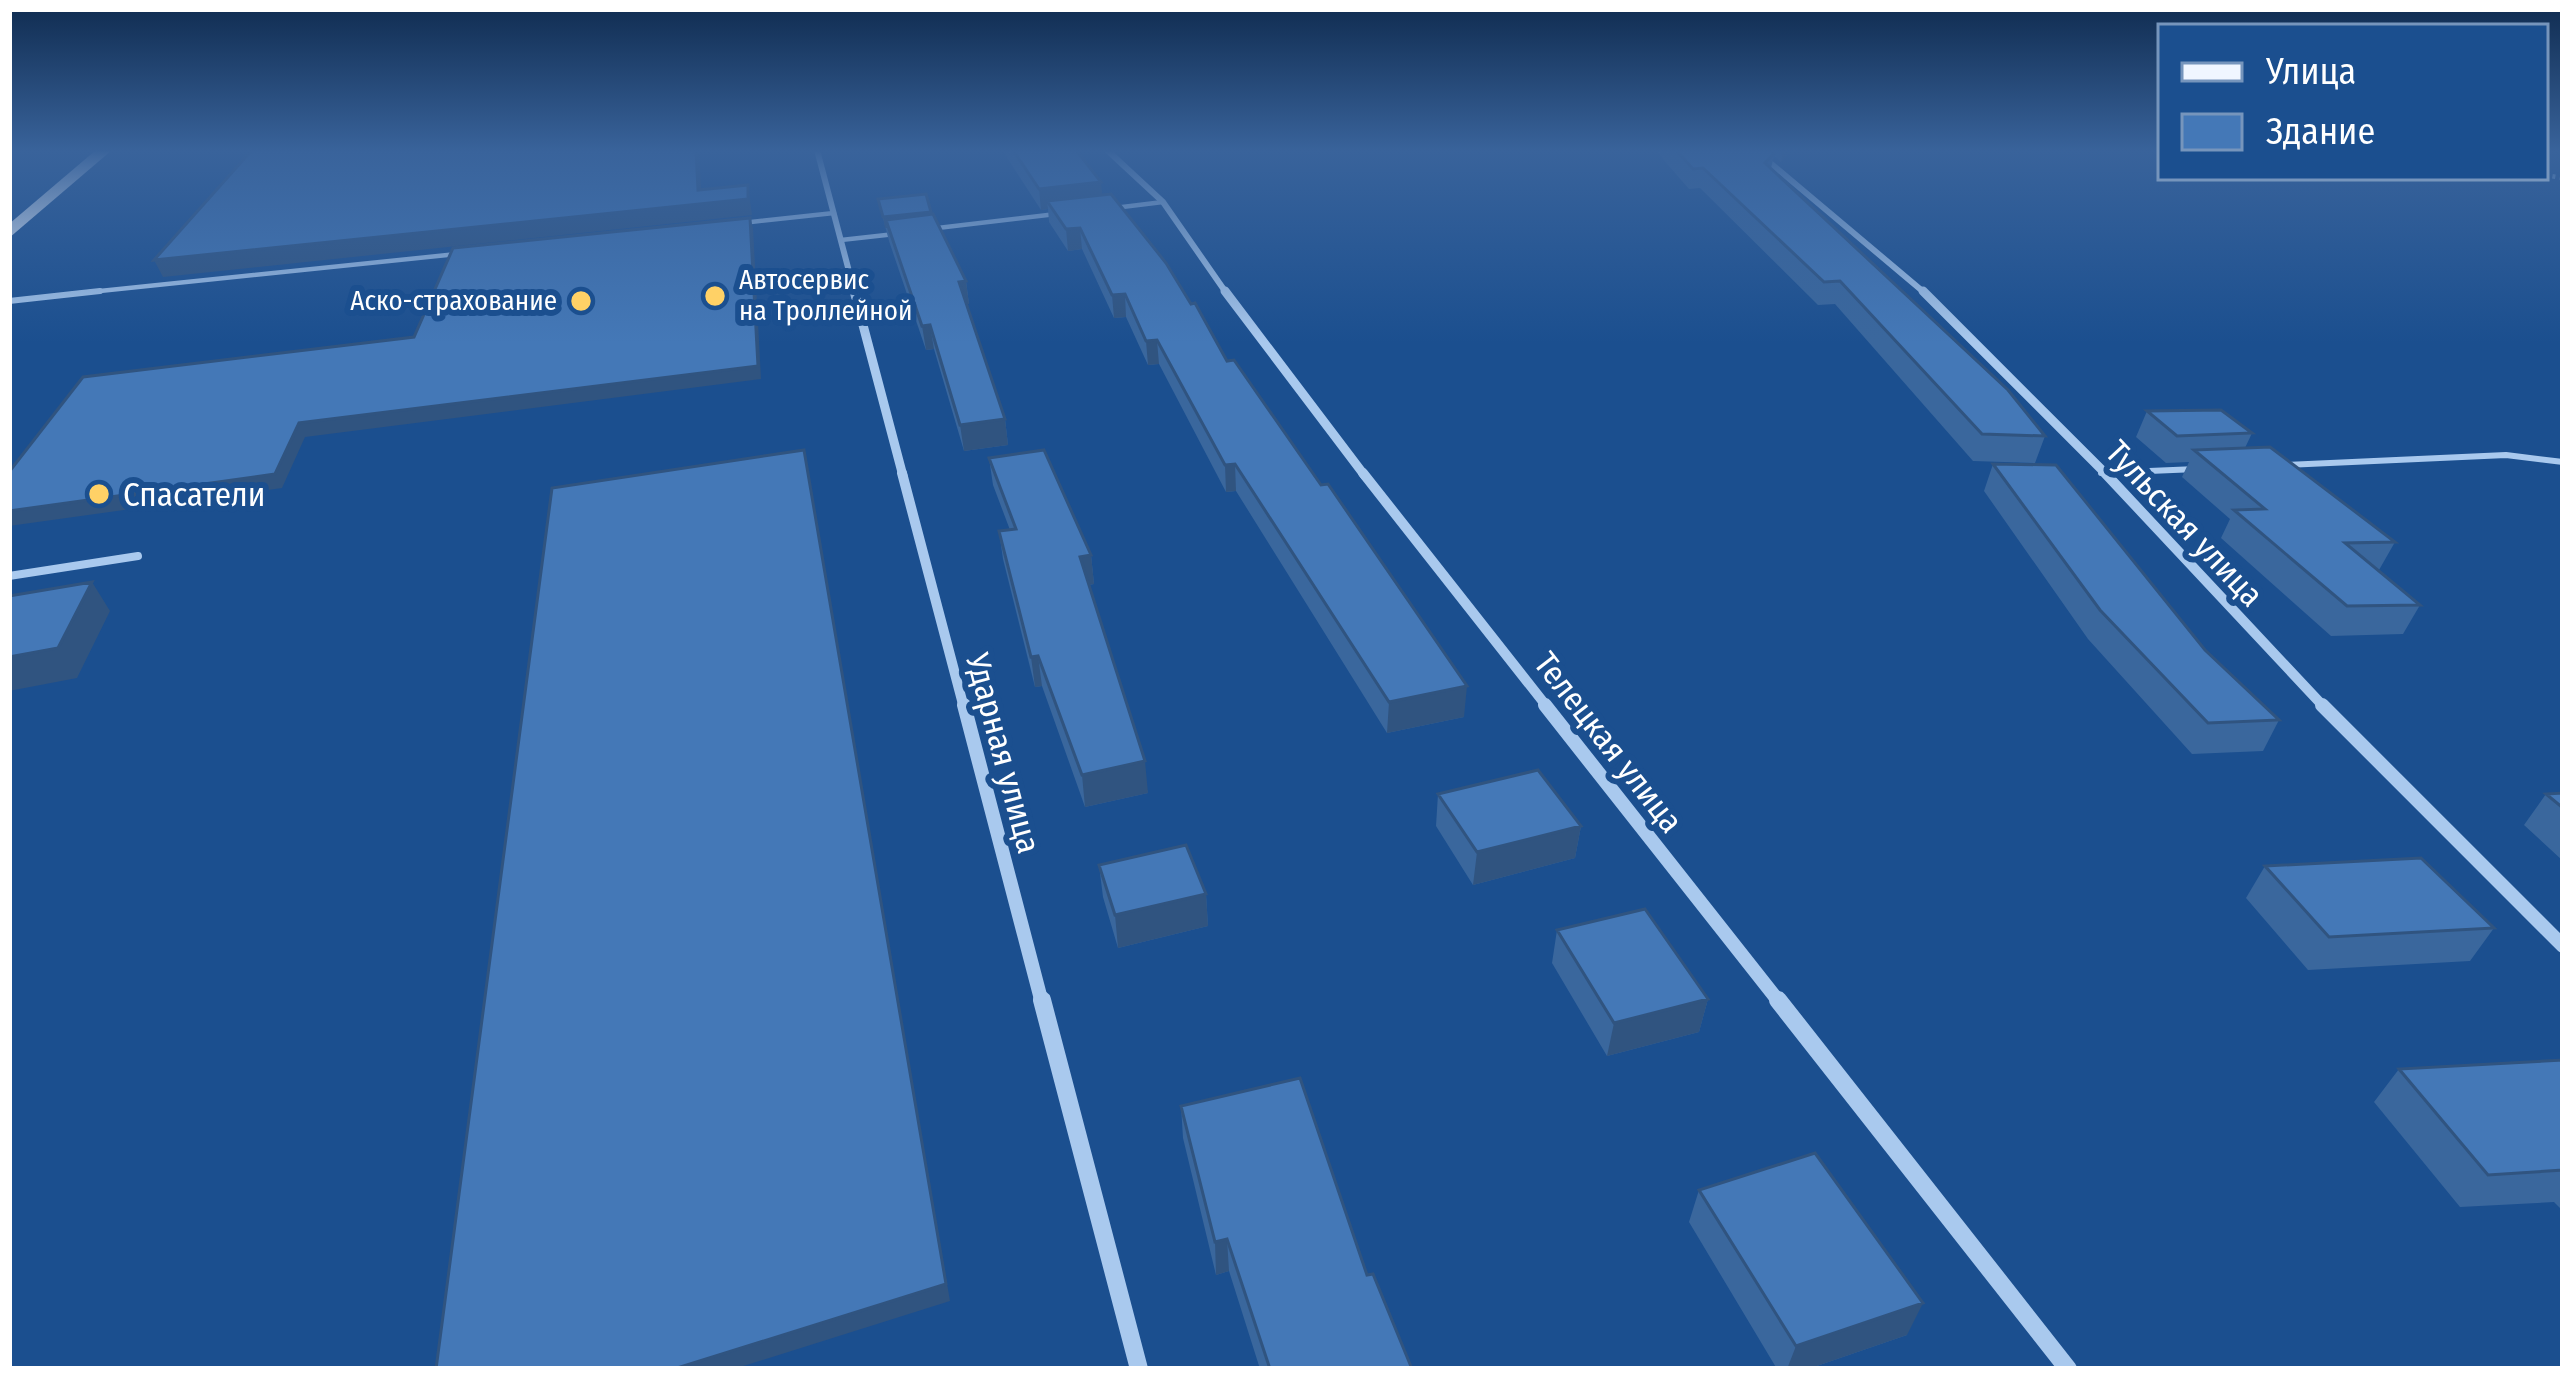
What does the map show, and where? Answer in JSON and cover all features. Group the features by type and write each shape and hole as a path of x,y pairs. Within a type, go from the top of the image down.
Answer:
{"street":[{"name":"Ударная улица","path":"834,214 1138,1369"},
{"name":"Телецкая улица","path":"1172,214 1268,353 2068,1369"},
{"name":"Тульская улица","path":"1834,214 1888,258 2101,473 2452,845 2563,946"}],"lane":[{"path":"740,224 831,214"},
{"path":"841,240 1060,214"},
{"path":"9,302 457,254"},
{"path":"2268,466 2506,455 2563,462"},
{"path":"2101,473 2220,468"},
{"path":"9,577 138,556"}],"building":[{"path":"195,214 599,214 154,260"},
{"path":"933,214 966,281 959,282 1005,419 960,425 930,325 922,326 886,220"},
{"path":"1056,214 1127,214 1191,304 1195,303 1227,361 1234,360 1321,485 1328,484 1467,686 1389,702 1235,464 1225,465 1157,340 1146,341 1125,294 1112,295 1080,228 1066,229"},
{"path":"1752,214 1820,214 2008,390 2045,436 1982,434 1840,281 1824,282"},
{"path":"750,218 758,366 299,423 275,474 9,511 9,472 83,377 414,337 453,248"},
{"path":"2221,410 2252,433 2177,436 2147,411"},
{"path":"2270,447 2395,542 2345,543 2420,605 2347,606 2234,510 2265,509 2194,450"},
{"path":"804,450 946,1284 674,1369 436,1369 552,488"},
{"path":"1044,450 1091,555 1080,557 1145,761 1082,775 1038,656 1031,657 999,531 1016,529 989,458"},
{"path":"1993,464 2056,465 2205,650 2279,720 2208,723 2100,610"},
{"path":"92,582 58,648 9,657 9,596"},
{"path":"1538,770 1581,826 1477,852 1438,794"},
{"path":"2563,793 2563,808 2546,794"},
{"path":"1186,845 1206,894 1115,915 1099,865"},
{"path":"2421,858 2494,928 2329,937 2265,866"},
{"path":"1645,909 1708,999 1614,1023 1557,930"},
{"path":"2563,1060 2563,1170 2488,1175 2399,1069"},
{"path":"1300,1078 1367,1275 1373,1274 1412,1369 1270,1369 1227,1239 1215,1242 1181,1106"},
{"path":"1815,1153 1923,1303 1796,1346 1699,1190"}],"place":[{"name":"Автосервис на Троллейной","path":"715,296"},
{"name":"Аско-страхование","path":"581,301"},
{"name":"Спасатели","path":"99,494"}]}
